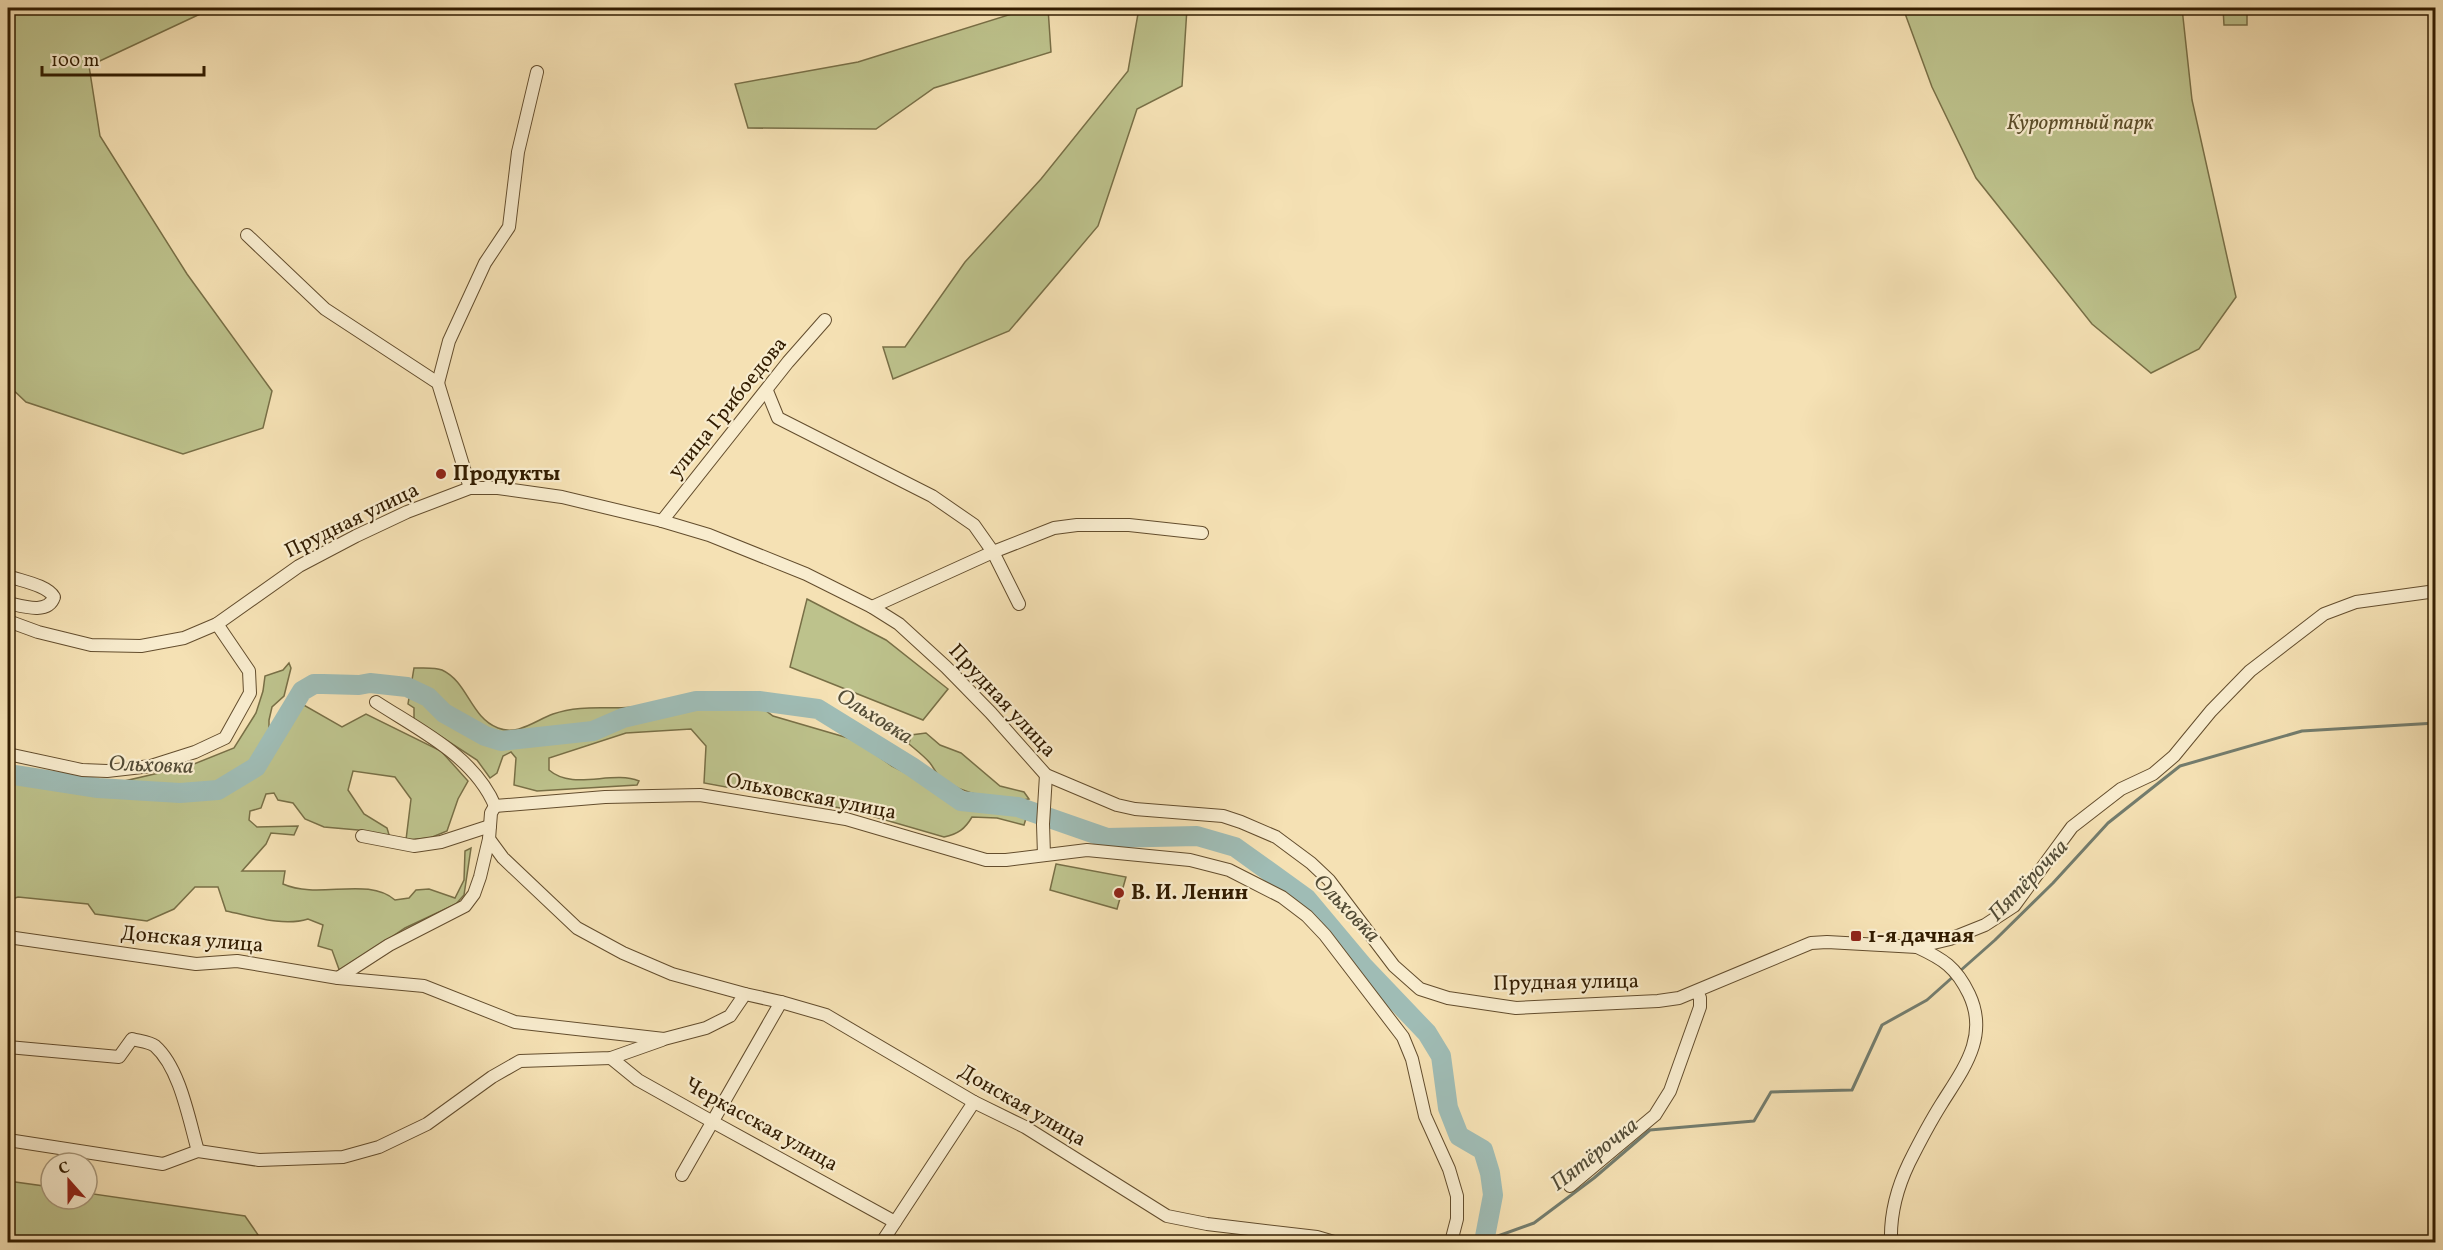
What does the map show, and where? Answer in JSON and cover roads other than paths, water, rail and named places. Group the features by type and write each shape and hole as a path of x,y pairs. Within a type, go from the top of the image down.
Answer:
{"street":[{"path":"470,488 438,383 449,341 485,263 509,227 518,152 537,72"},
{"path":"247,235 325,309 438,383"},
{"name":"улица Грибоедова","path":"662,521 788,362 825,320"},
{"path":"767,391 778,418 932,496 974,525 993,552 1020,604"},
{"name":"Прудная улица","path":"8,621 38,632 92,645 141,646 184,638 217,624 299,567 407,512 470,488 498,488 562,497 662,521 709,535 806,574 872,607 899,624 991,713 1046,775 1117,805 1135,809 1223,816 1276,837 1329,880 1394,966 1420,989 1478,1004 1516,1008 1658,1001 1697,992 1763,961 1811,943 1917,947 1950,939 1985,925 2014,906 2072,827 2121,789 2153,774 2174,756 2211,711 2244,677 2324,614 2356,602 2436,591"},
{"path":"872,607 993,552 1054,528 1077,525 1129,525 1202,533"},
{"path":"8,576 43,588 51,592 54,597 52,604 47,607 36,608 8,603"},
{"path":"8,754 82,770 107,771 151,766 195,752 225,738 250,693 249,670 217,624"},
{"path":"338,978 390,945 465,906 474,894 489,839 491,813 495,806 487,788 454,754 376,702"},
{"path":"1044,855 1046,775"},
{"name":"Ольховская улица","path":"495,806 604,796 700,795 773,809 846,819 986,860 1006,860 1086,850 1190,860 1239,874 1282,897 1307,916 1325,935 1403,1037 1412,1059 1425,1116 1449,1169 1456,1196 1457,1220 1451,1242"},
{"path":"362,836 414,846 441,842 490,826"},
{"name":"Донская улица","path":"489,839 503,858 577,928 623,953 672,974 826,1016 974,1102 1025,1127 1167,1216 1283,1237 1317,1237 1334,1242"},
{"name":"Донская улица","path":"8,938 196,964 237,961 338,978 424,987 475,1004 515,1022 664,1039 706,1028 730,1016 745,994"},
{"path":"1891,1242 1893,1208 1907,1166 1941,1103 1962,1075 1975,1040 1978,1022 1966,988 1950,964 1917,947"},
{"path":"1570,1186 1655,1115 1670,1090 1700,1007 1697,992"},
{"path":"682,1174 781,1002"},
{"path":"8,1047 119,1057 132,1039 154,1045 168,1063 183,1097 198,1151"},
{"path":"8,1140 163,1164 198,1151 259,1160 343,1157 379,1147 427,1124 492,1077 520,1061 611,1058 664,1039"},
{"name":"Черкасская улица","path":"611,1058 639,1080 895,1222"},
{"path":"882,1242 974,1102"}],"waterway":[{"name":"Ольховка","path":"8,774 98,788 180,793 218,790 256,767 302,691 314,684 359,685 370,683 407,687 428,697 444,713 485,736 501,741 593,731 623,718 696,701 759,701 818,709 912,767 961,801 1018,807 1107,838 1197,836 1235,847 1306,898 1363,966 1427,1033 1441,1056 1448,1108 1459,1136 1483,1150 1490,1173 1493,1195 1484,1242"},
{"name":"Пятёрочка","path":"1960,971 2053,883 2108,823 2180,766 2302,731 2436,723"},
{"name":"Пятёрочка","path":"1484,1241 1534,1223 1594,1178 1650,1130 1754,1121 1771,1092 1852,1090 1882,1025 1927,1000 1955,975"}],"place":[{"name":"Продукты","path":"441,474"},
{"name":"В. И. Ленин","path":"1119,893"},
{"name":"1-я дачная","path":"1856,936"}],"park label":[{"name":"Курортный парк","path":"2080,123"}]}
